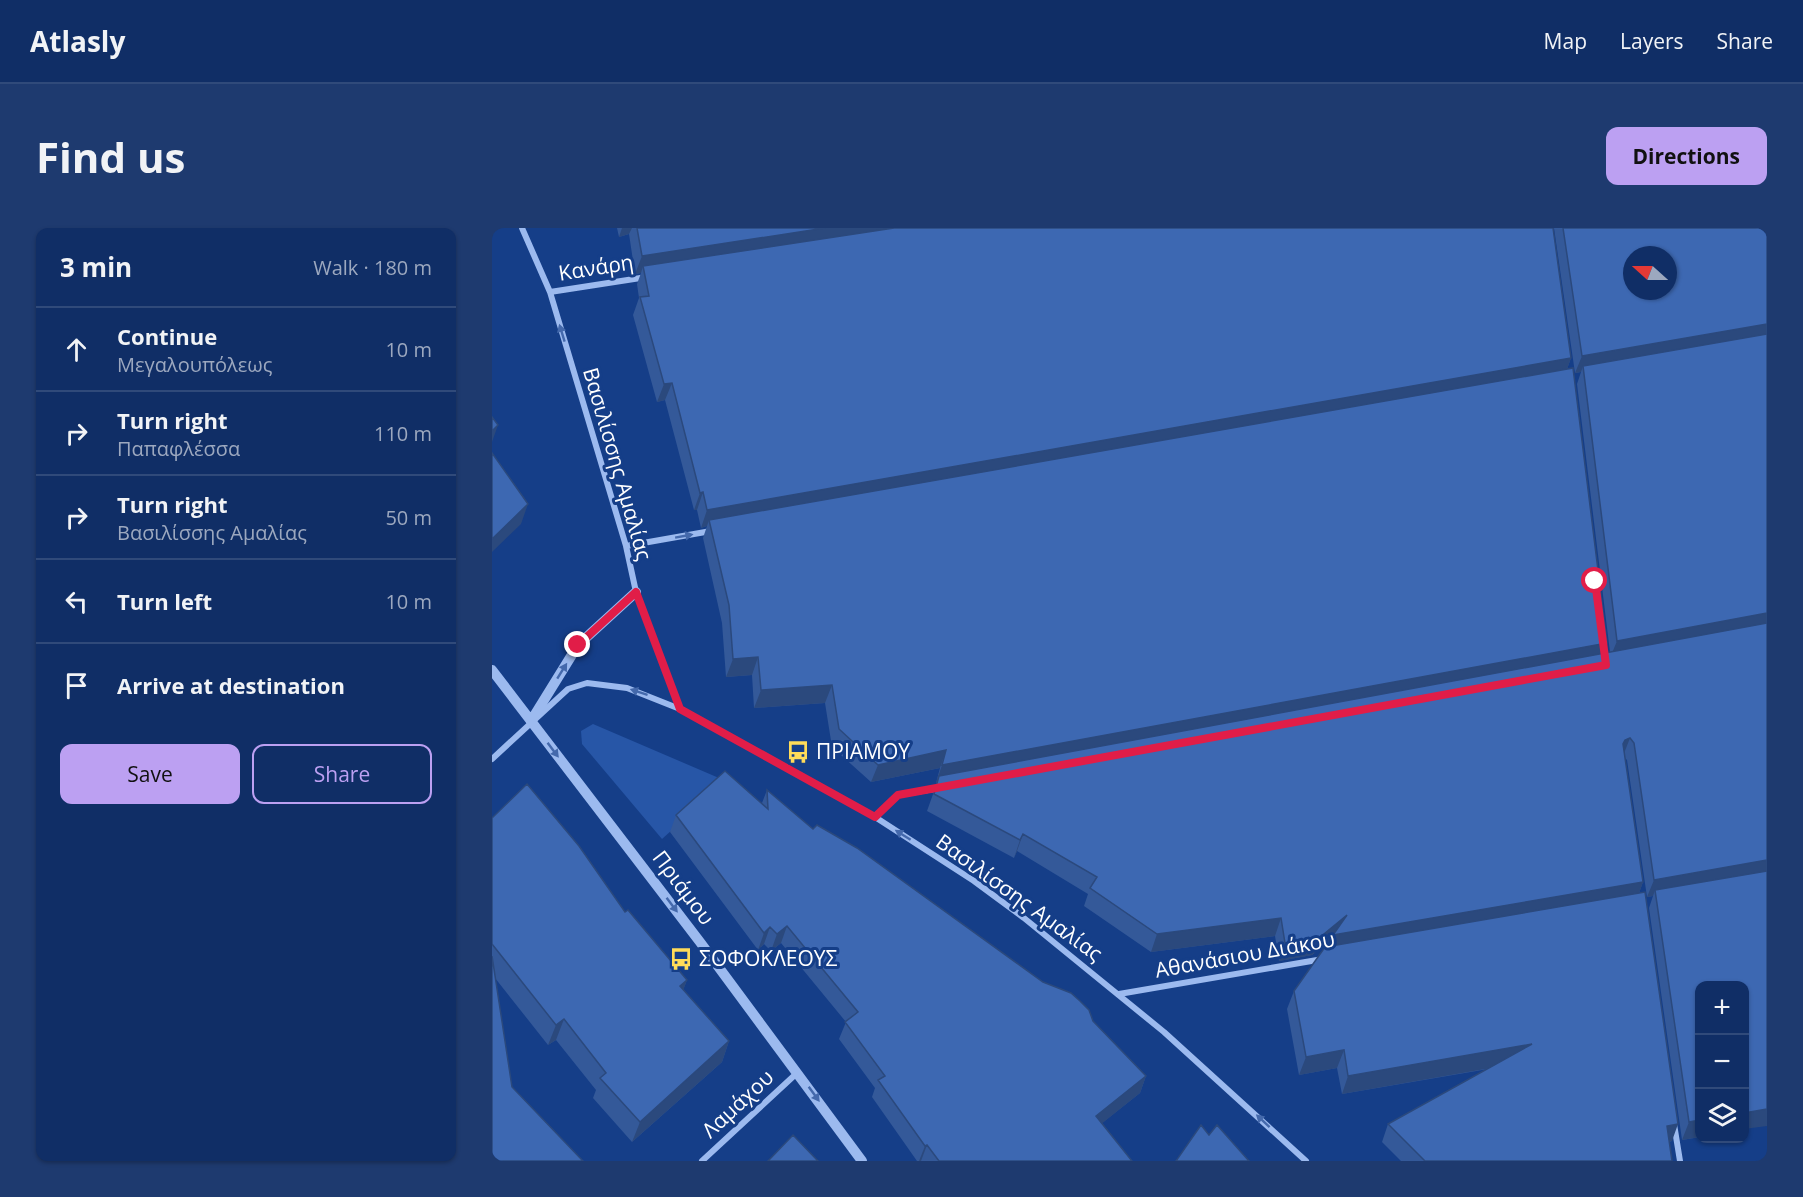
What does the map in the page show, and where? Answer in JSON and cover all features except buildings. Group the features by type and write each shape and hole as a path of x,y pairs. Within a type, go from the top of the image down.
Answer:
{"street":[{"name":"Βασιλίσσης Αμαλίας","path":"522,228 550,292 626,546 636,592 680,709"},
{"name":"Κανάρη","path":"550,292 654,276"},
{"path":"626,546 720,530"},
{"path":"531,721 578,645 636,592"},
{"name":"Πριάμου","path":"492,670 862,1161"},
{"name":"Βασιλίσσης Αμαλίας","path":"492,759 568,689 587,683 627,688 680,709 875,817 974,881 1119,994 1306,1161"},
{"path":"875,817 898,795 944,787"},
{"name":"Αθανάσιου Διάκου","path":"1119,994 1329,958"},
{"name":"Λαμάχου","path":"702,1161 797,1072"},
{"path":"1673,1114 1680,1161"}],"shaded area":[{"path":"593,724 726,781 662,839 582,744 581,731"}],"place":[{"name":"ΠΡΙΑΜΟΥ","path":"798,752"},
{"name":"ΣΟΦΟΚΛΕΟΥΣ","path":"681,959"}],"route":[{"path":"578,645 636,592 680,709 875,817 898,795 1606,665 1595,581"}]}
